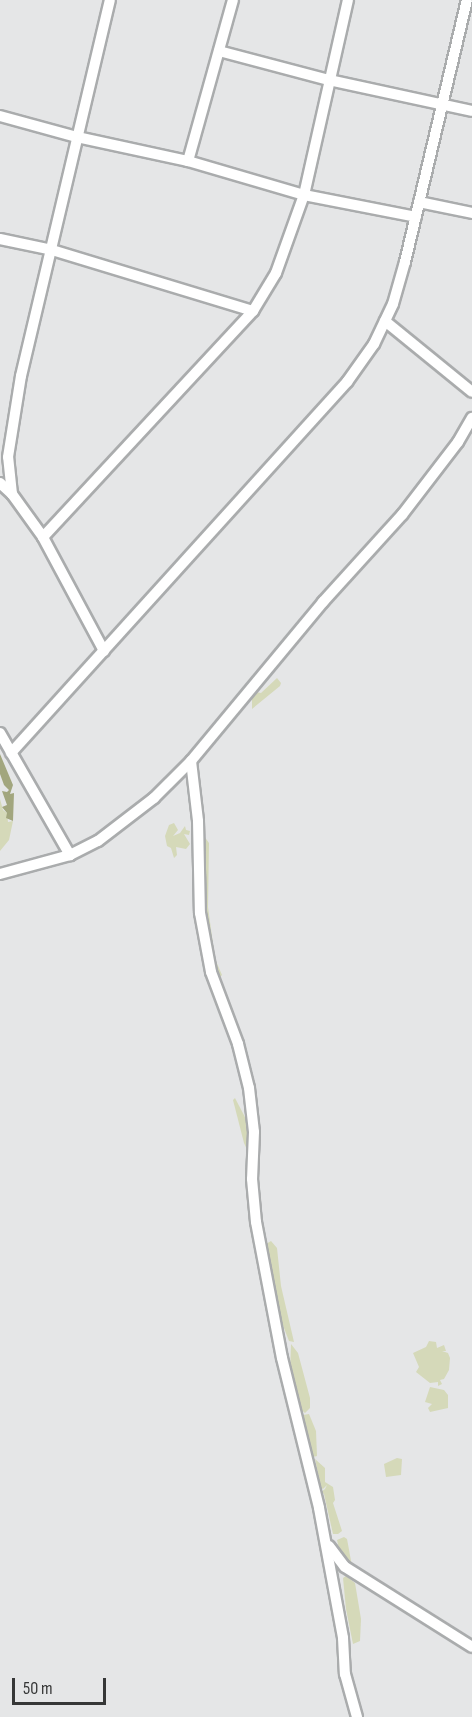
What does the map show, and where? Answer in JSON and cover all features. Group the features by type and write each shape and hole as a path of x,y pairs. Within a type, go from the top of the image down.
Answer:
{"street":[{"path":"12,494 8,457 21,376 110,0"},
{"path":"189,161 233,0"},
{"path":"43,537 253,311 276,273 304,195 328,80 348,0"},
{"path":"11,753 347,382 374,344 393,304 467,0"},
{"path":"219,51 328,80 472,111"},
{"path":"0,116 77,137 189,161 304,195 416,217"},
{"path":"419,202 472,213"},
{"path":"0,239 52,250 253,311"},
{"path":"385,321 472,392"},
{"path":"0,874 70,855 98,841 126,821 191,761 323,602 402,514 458,442 472,418"},
{"path":"0,483 12,494 43,537 104,651"},
{"path":"0,733 70,855"},
{"path":"191,761 198,821 200,913 211,972 238,1044 249,1088 254,1132 252,1179 256,1222 282,1358 326,1540 344,1638 345,1674 357,1717"},
{"path":"326,1540 345,1567 472,1647"}],"green space":[{"path":"277,678 281,683 280,686 252,709 252,696 256,692 261,693"},
{"path":"0,754 13,785 10,794 14,793 13,821 6,818 7,813 2,807 7,805 2,791 9,790 4,785 0,774"},
{"path":"0,799 3,810 7,813 8,822 13,821 9,840 0,851"},
{"path":"174,823 178,830 173,836 180,833 185,826 186,830 190,831 189,835 184,834 190,844 186,849 176,847 177,855 174,858 171,848 167,846 165,836 169,825"},
{"path":"204,836 209,843 208,907 215,959 222,975 219,978 216,975 205,910"},
{"path":"235,1098 247,1121 250,1135 249,1154 233,1100"},
{"path":"271,1241 277,1248 281,1286 294,1342 289,1341 277,1310 266,1249 266,1244"},
{"path":"429,1341 436,1342 437,1348 444,1345 446,1351 442,1351 448,1353 450,1358 449,1370 444,1379 440,1380 442,1384 438,1386 438,1382 430,1383 416,1372 419,1367 413,1353 426,1347"},
{"path":"291,1344 298,1353 310,1398 310,1408 305,1413 299,1408 300,1403 297,1403 290,1373"},
{"path":"430,1387 444,1390 448,1395 448,1408 430,1412 428,1408 432,1404 425,1402"},
{"path":"309,1414 316,1431 317,1456 313,1457 303,1415"},
{"path":"397,1458 402,1459 401,1475 386,1477 384,1464"},
{"path":"315,1459 325,1468 325,1482 333,1487 335,1500 333,1503 342,1531 338,1534 333,1534 324,1494 321,1492 327,1485 321,1488"},
{"path":"344,1537 347,1539 352,1566 345,1561 339,1549 337,1540"},
{"path":"346,1576 355,1583 361,1619 360,1641 353,1644 346,1609 343,1578"}]}
